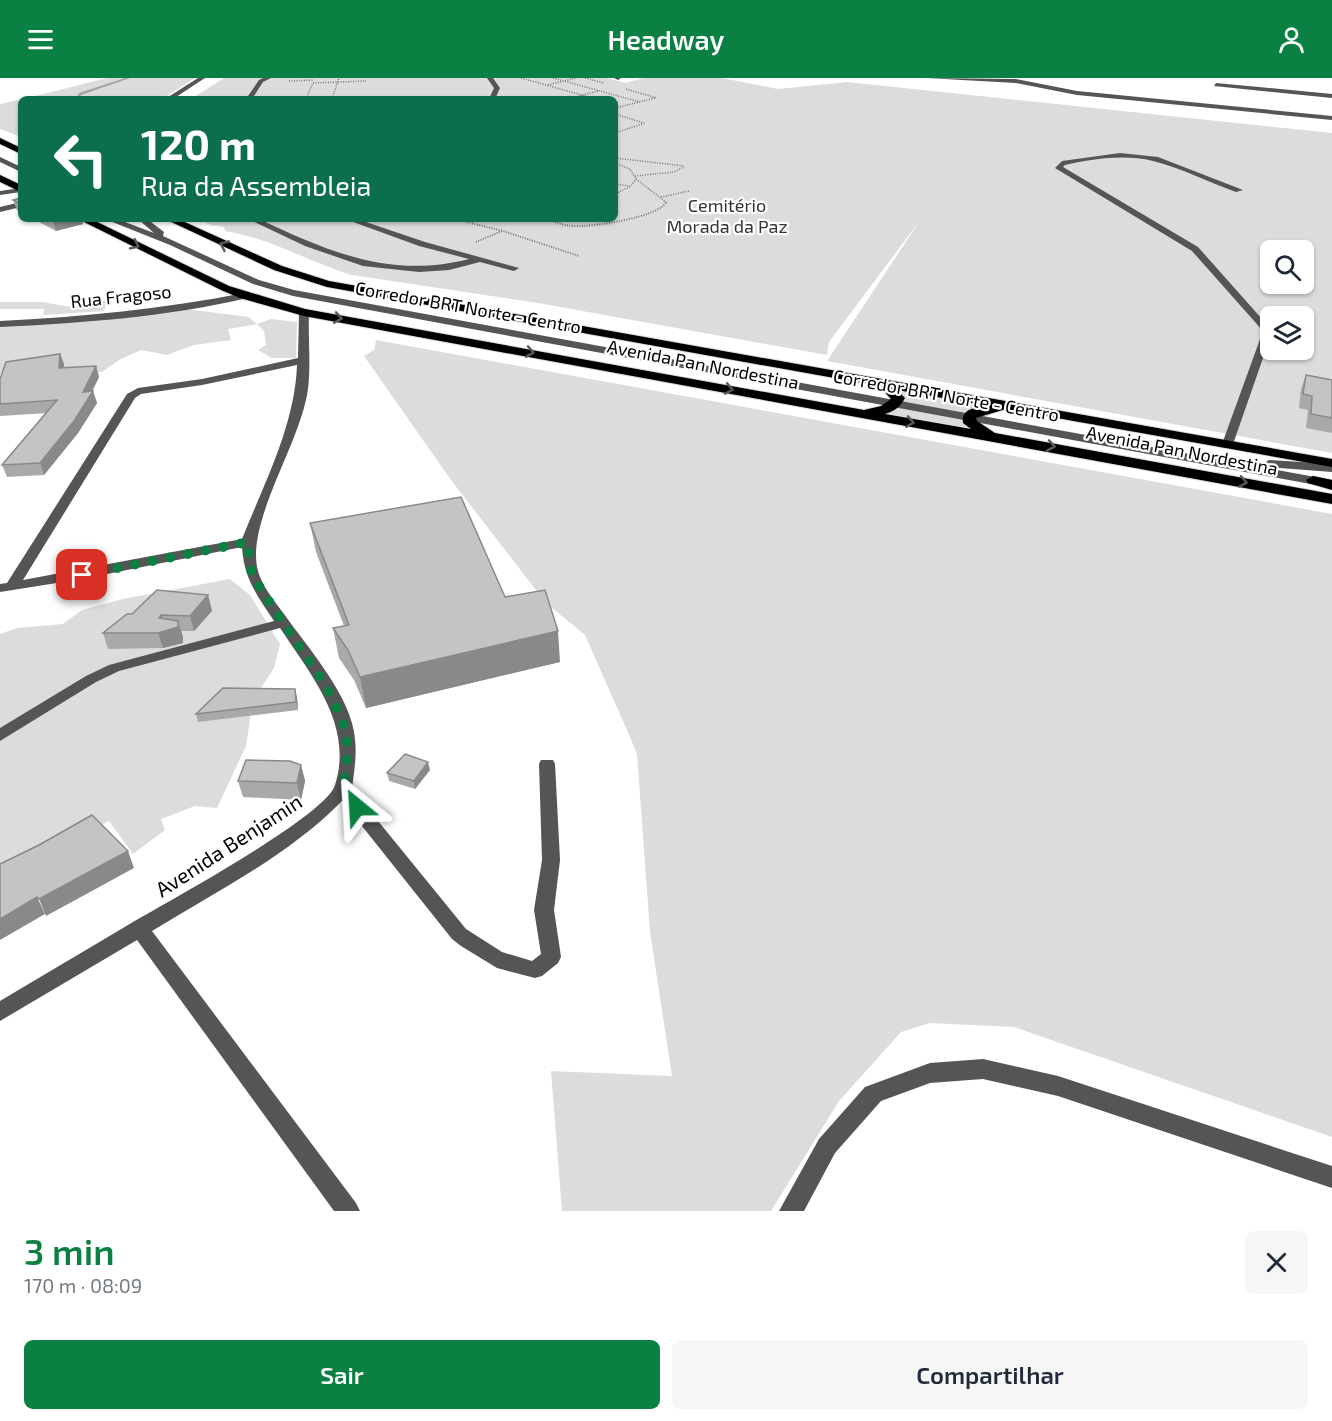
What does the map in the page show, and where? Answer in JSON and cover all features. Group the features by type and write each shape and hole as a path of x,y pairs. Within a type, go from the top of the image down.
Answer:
{"highway":[{"path":"0,141 18,150"},
{"path":"0,178 18,187"},
{"name":"Avenida Pan Nordestina","path":"89,222 244,296 304,312 1332,499"},
{"name":"Avenida Pan Nordestina","path":"177,222 278,268 327,284 1023,406 1332,463"},
{"path":"852,412 888,409 897,403 898,398 894,391 883,383"},
{"path":"994,436 970,423 969,417 982,410 1023,406"},
{"path":"1313,480 1332,484"}],"street":[{"path":"173,96 202,78"},
{"path":"251,96 261,81 268,78"},
{"path":"490,78 497,88 493,96"},
{"path":"788,78 799,80"},
{"path":"929,78 1017,79 1077,93 1332,118"},
{"path":"1216,85 1332,96"},
{"path":"1228,444 1268,331 1195,249 1059,168 1062,163 1083,158 1124,156 1152,158 1239,190"},
{"path":"0,159 18,168"},
{"path":"0,193 18,190"},
{"path":"0,210 18,205"},
{"name":"Corredor BRT Norte - Centro","path":"118,222 173,243 247,278 292,293 1313,480"},
{"name":"Corredor BRT Norte - Centro","path":"146,222 173,243"},
{"path":"258,222 306,244 369,266 420,271 462,265 480,259"},
{"path":"359,222 514,268"},
{"name":"Rua Fragoso","path":"0,324 57,321 187,307 244,296"},
{"path":"304,312 302,390 248,542 250,568 283,623 326,686 340,714 347,737 347,765 343,790 459,934 508,964 535,969 551,957 544,910 551,860 547,764"},
{"path":"7,586 131,396 138,391 202,382 278,364 302,361"},
{"path":"1206,460 1332,468"},
{"path":"7,586 82,575 248,542"},
{"path":"0,735 91,679 114,668 283,623"},
{"name":"Avenida Benjamin","path":"0,1012 274,848 321,812 343,790"},
{"path":"139,928 348,1211"},
{"path":"791,1211 827,1146 873,1094 930,1073 983,1069 1058,1086 1332,1177"}],"path":[{"path":"333,96 339,78"},
{"path":"521,78 586,96"},
{"path":"553,78 640,102"},
{"path":"547,85 576,78"},
{"path":"289,81 315,79"},
{"path":"307,96 315,79"},
{"path":"313,83 366,81"},
{"path":"578,96 608,89"},
{"path":"618,106 657,98"},
{"path":"618,115 645,123 618,132"},
{"path":"618,158 684,166 674,172 635,178"},
{"path":"618,164 630,169 635,178 667,203 662,207 618,221"},
{"path":"618,192 631,186 635,178"},
{"path":"618,184 631,186"},
{"path":"660,197 689,191"},
{"path":"466,222 503,231 579,256"},
{"path":"554,222 563,226 614,222"}],"green space":[{"path":"107,78 195,78 167,96 35,96"},
{"name":"Cemitério Morada da Paz","path":"224,78 607,78 626,83 643,78 722,78 778,89 847,82 1332,133 1332,453 827,361 921,219 829,342 827,355 538,303 352,275 258,239 225,231 224,227 204,222 618,222 618,96 196,96"},
{"path":"18,100 18,136 0,129 0,104"},
{"path":"107,300 104,311 43,315 44,309 0,309 0,302 42,302 71,307"},
{"path":"186,309 249,317 257,324 228,329 231,340 194,345 167,355 141,350 119,360 102,372 63,372 63,365 0,374 0,324"},
{"path":"271,319 297,322 296,358 272,358 258,350 266,345 264,331 257,324"},
{"path":"376,340 1332,514 1332,1137 1014,1027 930,1023 901,1032 839,1101 771,1211 562,1211 551,1071 672,1076 650,932 637,754 585,635 546,603 451,480 364,356 374,350"},
{"path":"883,383 1023,407 995,408 971,423 994,436 852,412 875,411 897,403"},
{"path":"230,579 250,595 280,644 274,668 253,700 246,746 217,808 195,806 161,819 165,830 133,854 109,821 40,856 0,865 0,634 17,628 63,624 82,610 123,599"}],"building":[{"path":"60,354 59,368 96,366 83,392 93,391 74,421 40,463 2,465 57,400 0,404 0,379 6,362"},
{"path":"1306,375 1332,380 1332,418 1311,414 1312,396 1303,394"},
{"path":"461,497 505,597 545,590 558,631 360,677 348,650 333,628 349,625 310,523"},
{"path":"157,590 208,595 190,616 161,615 159,618 178,621 178,627 158,633 103,633 127,614 132,614"},
{"path":"223,688 295,689 296,702 196,714"},
{"path":"405,754 428,762 414,781 387,773"},
{"path":"246,760 290,761 301,765 297,783 238,781"},
{"path":"92,815 128,851 39,899 37,897 0,919 0,864"}],"waterway":[{"path":"79,96 128,78"}],"route":[{"path":"82,575 248,542 250,568 260,588 326,686 340,714 347,737 347,765 343,790 357,807"}]}
